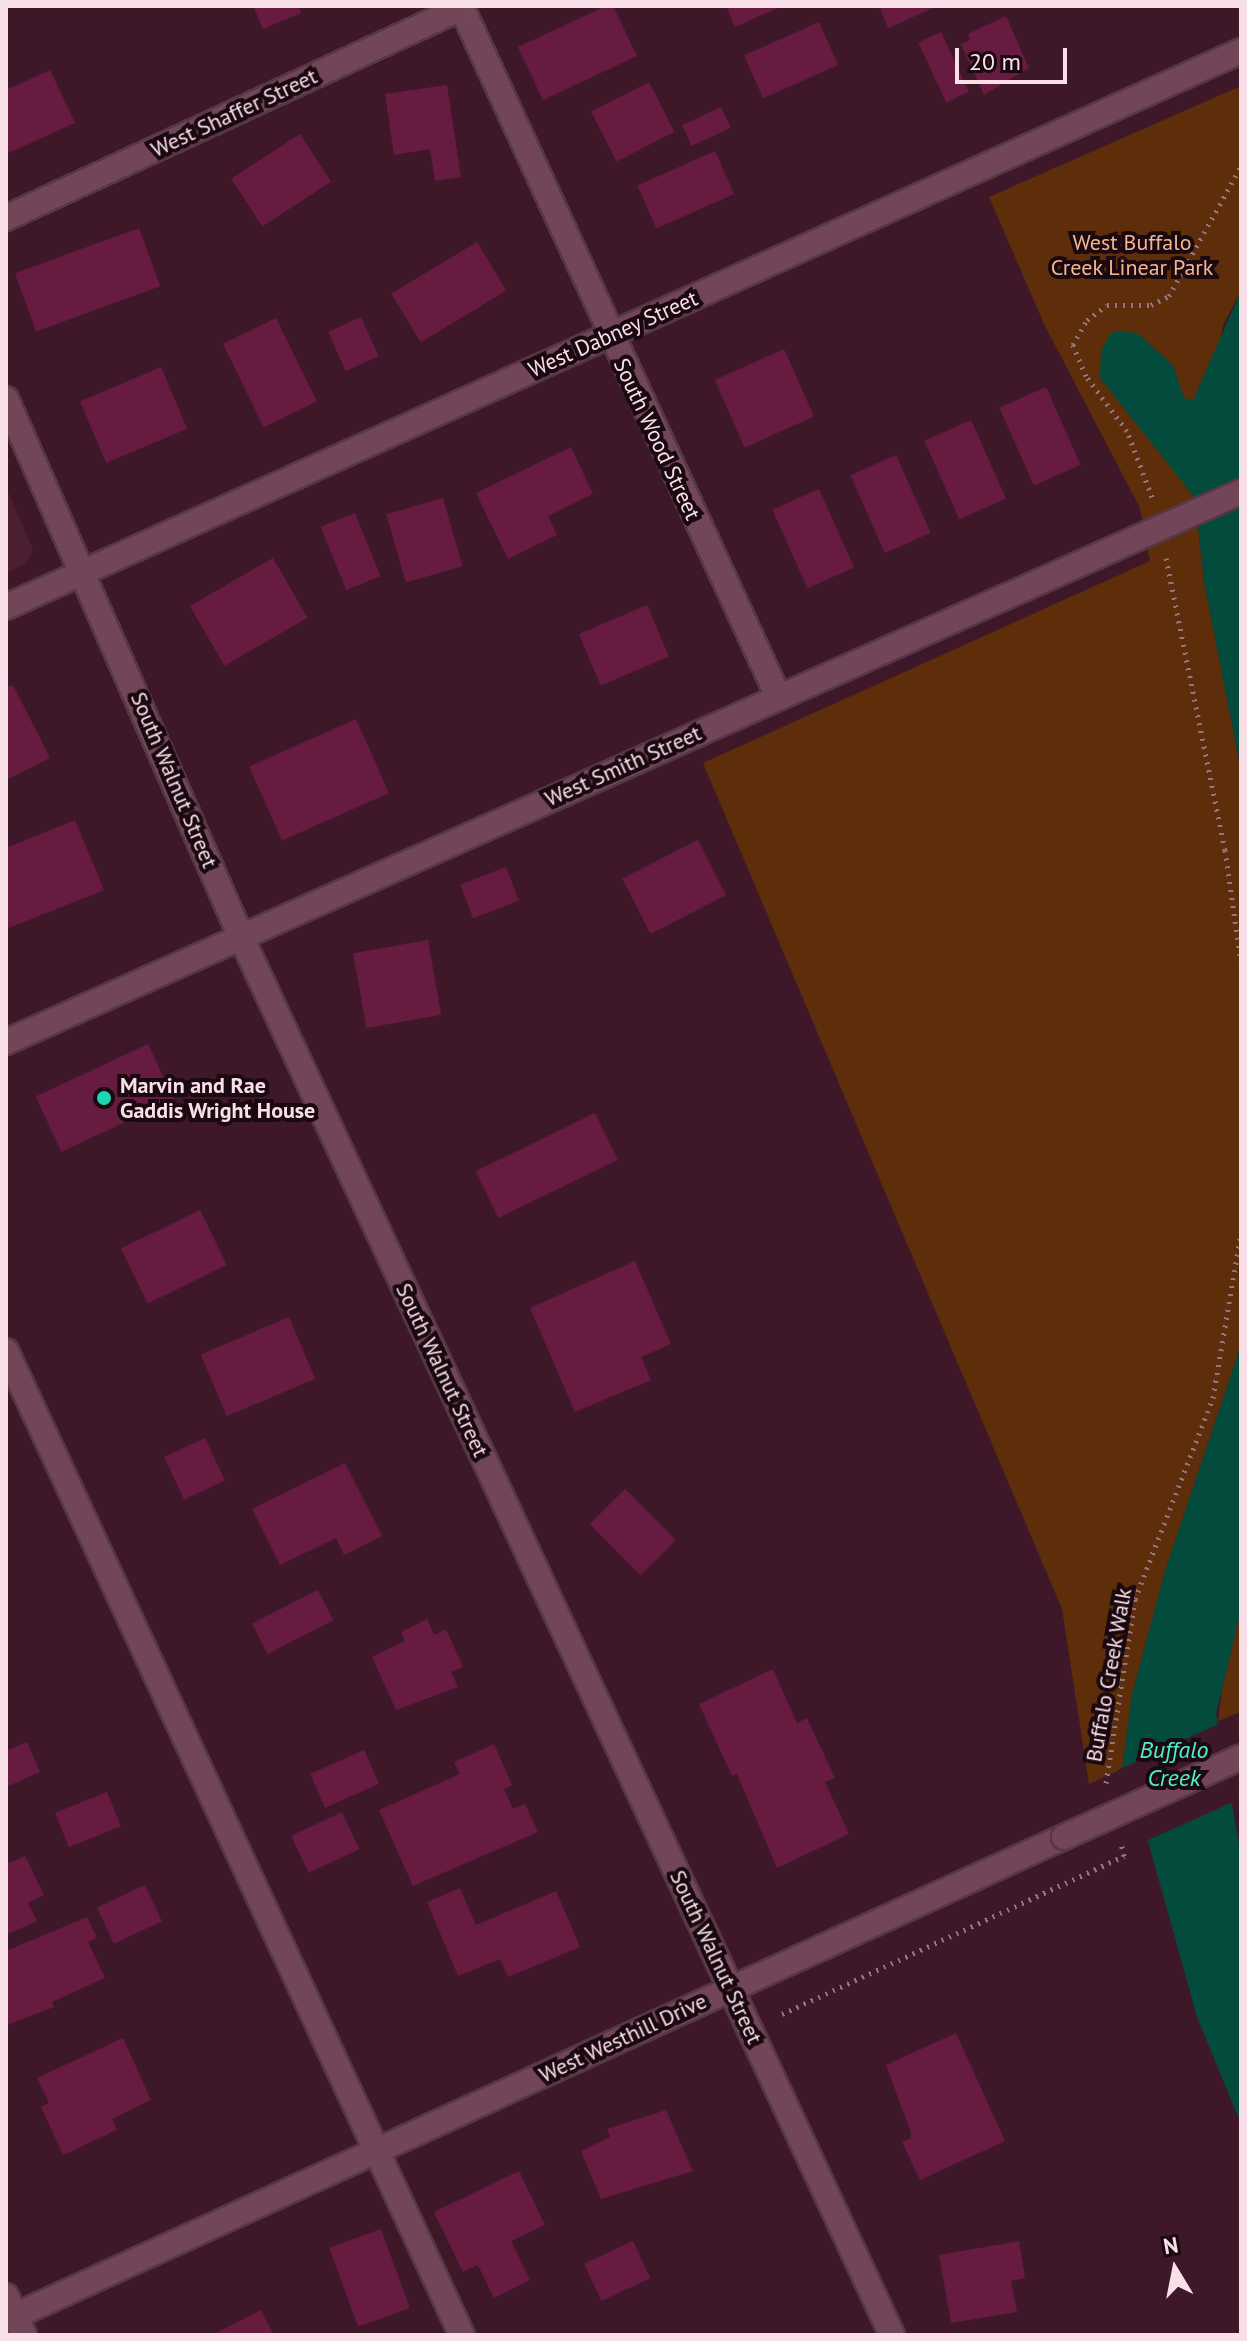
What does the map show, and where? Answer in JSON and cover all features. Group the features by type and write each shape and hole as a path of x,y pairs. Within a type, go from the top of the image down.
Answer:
{"street":[{"name":"West Shaffer Street","path":"6,218 461,7"},
{"name":"South Wood Street","path":"461,7 609,335 778,696"},
{"name":"West Dabney Street","path":"6,607 1231,56"},
{"name":"South Walnut Street","path":"6,399 85,571 242,939 892,2335"},
{"name":"West Smith Street","path":"6,1042 1241,492"},
{"path":"6,1351 379,2150 462,2335"},
{"name":"West Westhill Drive","path":"13,2317 1241,1757"}],"path":[{"name":"Buffalo Creek Walk","path":"1106,1786 1135,1599 1213,1398 1241,1233"},
{"path":"782,2014 1124,1856 1117,1828"}],"shaded area":[{"path":"6,487 33,550 25,564 6,573"}],"green space":[{"name":"West Buffalo Creek Linear Park","path":"1241,86 1241,291 1223,325 1195,498 1204,582 1241,770 1241,1345 1165,1571 1132,1695 1122,1769 1089,1784 1062,1609 703,763 1150,561 1140,508 1044,324 989,197"},
{"path":"1241,1610 1241,1712 1218,1721 1226,1658"}],"water":[{"path":"1241,291 1241,770 1204,582 1195,498 1100,378 1101,351 1112,331 1137,333 1173,365 1184,398 1193,400"},
{"name":"Buffalo Creek","path":"1241,1345 1241,1610 1216,1714 1241,1856 1241,2124 1197,2017 1146,1834 1122,1769 1132,1695 1165,1571"}],"pier":[{"path":"1223,1722 1235,1801 1144,1842 1118,1770"}],"building":[{"path":"253,6 298,6 301,13 263,29"},
{"path":"606,6 613,6 637,56 543,100 518,47"},
{"path":"726,6 782,6 735,27"},
{"path":"879,6 938,6 888,28"},
{"path":"1006,16 1029,68 984,95 961,44 970,40 968,34"},
{"path":"819,22 838,65 763,98 744,55"},
{"path":"941,32 969,92 946,102 918,43"},
{"path":"50,70 75,123 6,154 6,90"},
{"path":"649,82 674,132 617,161 591,112"},
{"path":"447,85 461,177 435,181 430,149 394,155 385,94"},
{"path":"721,107 731,128 692,146 682,125"},
{"path":"300,134 331,182 262,226 231,179"},
{"path":"715,151 734,194 656,229 637,186"},
{"path":"139,228 160,286 36,331 15,273"},
{"path":"477,242 506,291 421,342 391,294"},
{"path":"361,317 378,356 346,371 328,332"},
{"path":"276,318 317,402 264,427 223,344"},
{"path":"784,349 814,417 745,448 715,380"},
{"path":"161,367 187,429 106,463 80,401"},
{"path":"1046,387 1081,465 1034,485 999,408"},
{"path":"971,420 1006,499 959,519 924,441"},
{"path":"571,447 593,494 548,516 557,535 508,559 476,493"},
{"path":"896,455 931,533 885,553 850,475"},
{"path":"819,489 854,568 807,588 772,510"},
{"path":"443,498 463,566 406,583 386,514"},
{"path":"355,513 380,576 346,590 321,527"},
{"path":"273,558 308,618 224,666 190,606"},
{"path":"647,605 669,657 601,685 579,634"},
{"path":"13,685 50,758 6,780 6,688"},
{"path":"356,719 389,793 282,841 249,767"},
{"path":"75,820 104,890 6,929 6,848"},
{"path":"698,840 726,895 650,934 622,879"},
{"path":"506,867 519,901 473,918 460,885"},
{"path":"428,940 441,1015 366,1028 353,953"},
{"name":"Marvin and Rae Gaddis Wright House","path":"148,1044 174,1099 61,1152 36,1096"},
{"path":"595,1113 618,1160 498,1218 475,1171"},
{"path":"200,1210 227,1265 148,1303 121,1249"},
{"path":"635,1261 671,1344 641,1357 651,1380 575,1412 530,1308"},
{"path":"289,1317 315,1379 227,1416 201,1355"},
{"path":"205,1438 225,1481 184,1500 164,1457"},
{"path":"345,1463 382,1536 344,1555 336,1538 280,1565 252,1509"},
{"path":"625,1489 676,1540 641,1575 590,1524"},
{"path":"318,1590 333,1620 268,1654 252,1624"},
{"path":"427,1619 434,1635 446,1629 463,1667 451,1672 458,1687 396,1710 372,1657 405,1641 401,1632"},
{"path":"773,1669 797,1723 807,1718 835,1778 825,1782 849,1834 777,1868 737,1774 732,1776 699,1704"},
{"path":"27,1742 40,1772 6,1787 6,1751"},
{"path":"494,1744 512,1785 504,1789 513,1809 525,1804 538,1832 413,1886 379,1810 460,1774 454,1762"},
{"path":"364,1750 379,1784 325,1808 310,1774"},
{"path":"107,1792 121,1826 69,1847 55,1813"},
{"path":"342,1812 359,1849 309,1873 291,1836"},
{"path":"6,1856 9,1863 25,1856 44,1895 28,1903 37,1921 6,1935"},
{"path":"145,1885 162,1921 114,1944 97,1907"},
{"path":"460,1888 476,1925 556,1891 580,1947 508,1977 500,1959 458,1976 427,1902"},
{"path":"87,1917 97,1938 88,1942 105,1978 52,2002 54,2007 6,2025 6,1951"},
{"path":"956,2033 1005,2141 920,2180 902,2142 911,2138 910,2130 886,2065"},
{"path":"123,2038 151,2100 112,2119 117,2130 63,2155 41,2107 49,2103 37,2078"},
{"path":"666,2110 693,2171 601,2199 581,2151 610,2137 607,2129"},
{"path":"519,2171 545,2225 511,2241 530,2280 494,2298 478,2265 463,2272 434,2212"},
{"path":"381,2229 410,2308 358,2327 329,2248"},
{"path":"633,2241 650,2278 601,2301 584,2264"},
{"path":"1019,2241 1025,2278 1011,2281 1017,2312 951,2323 939,2255"},
{"path":"261,2310 274,2335 212,2335"}],"place":[{"name":"Marvin and Rae Gaddis Wright House","path":"104,1098"}]}
